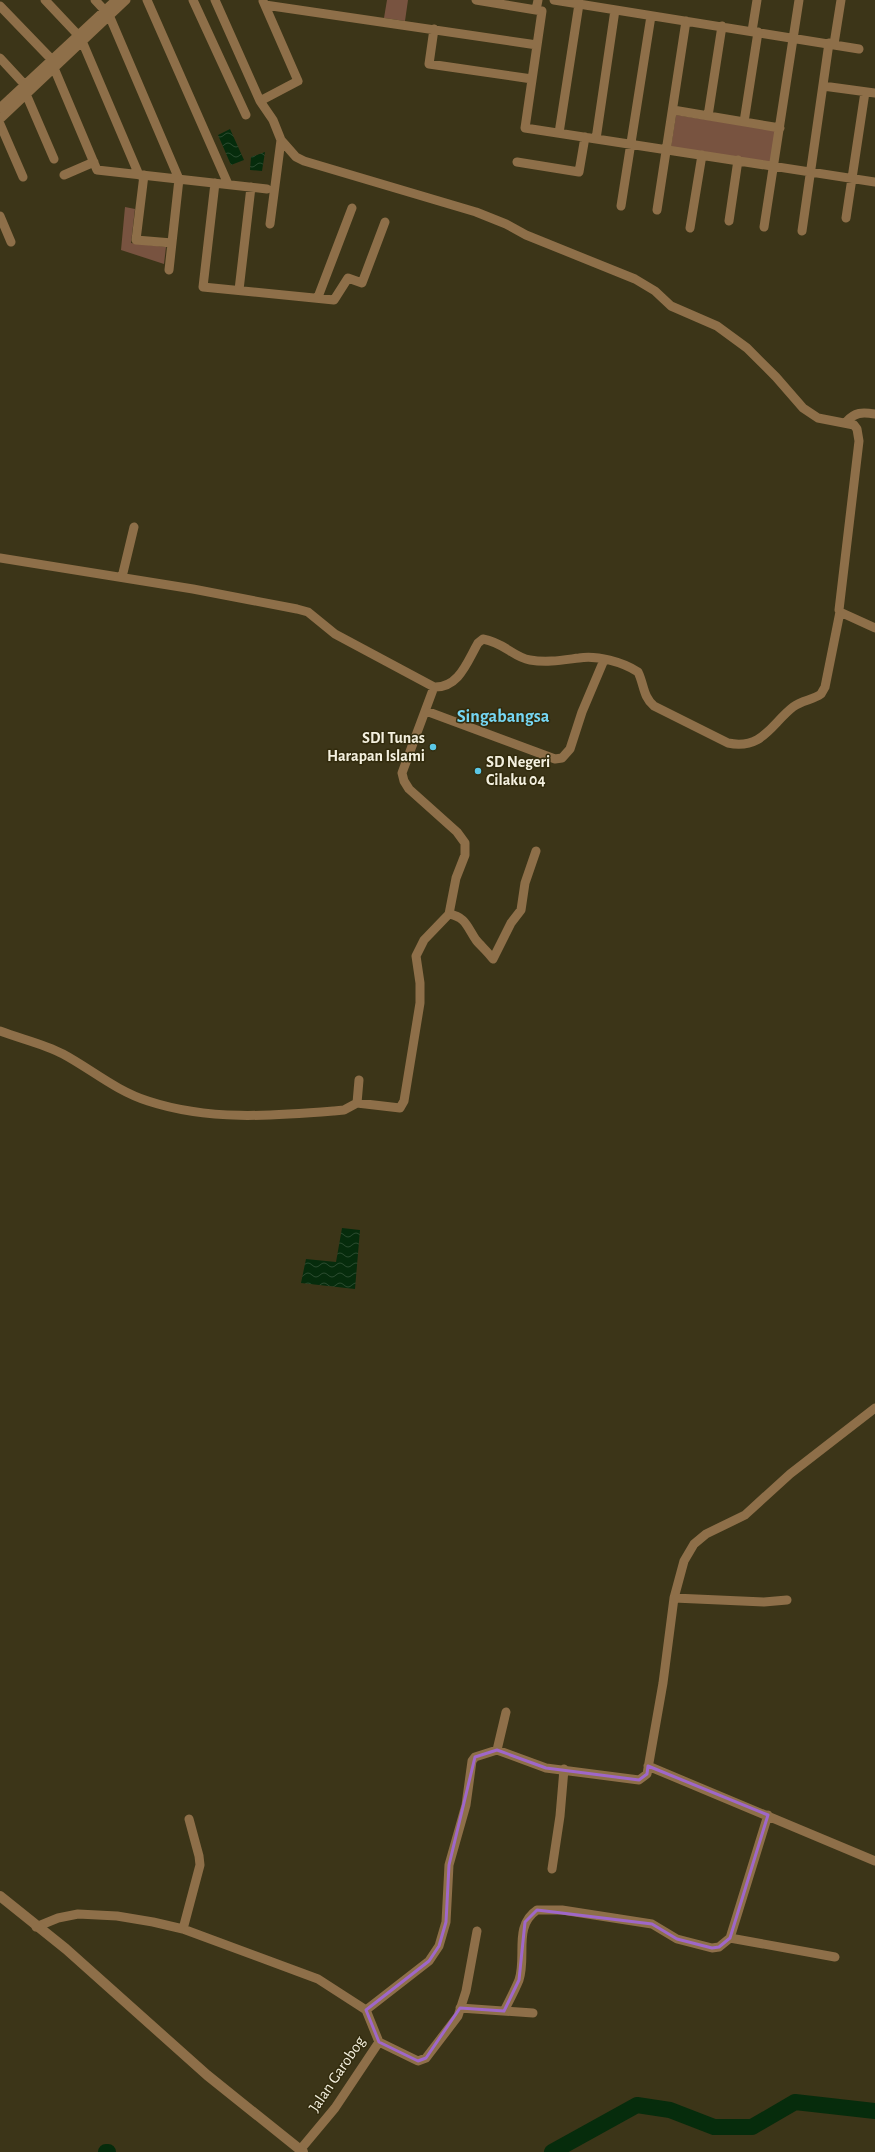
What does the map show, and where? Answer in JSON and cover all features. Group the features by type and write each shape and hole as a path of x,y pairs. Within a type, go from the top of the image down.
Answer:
{"street":[{"path":"45,0 80,38 141,175 136,240 172,243"},
{"path":"95,0 107,13 179,179 169,270"},
{"path":"107,13 116,0"},
{"path":"0,108 26,89 107,13 126,0"},
{"path":"147,0 228,184"},
{"path":"193,0 246,114"},
{"path":"0,558 208,591 308,612 335,634 434,688 444,688 452,685 478,643 483,639 498,642 522,658 532,661 558,661 580,657 617,662 638,672 645,695 648,701 654,706 728,743 745,743 770,731 792,708 803,701 821,694 825,687 840,612 859,441 857,429 854,425 846,422 832,422 811,415 802,408 776,377 747,348 717,326 672,306 656,291 635,278 526,235 506,224 476,212 296,158 281,140 273,120 260,100 215,0"},
{"path":"476,0 542,11 525,128 631,145 774,165 875,182"},
{"path":"536,10 538,0"},
{"path":"554,0 614,6 651,16 793,37 859,49"},
{"path":"744,122 755,31 757,0"},
{"path":"764,227 799,0"},
{"path":"802,231 823,86 841,0"},
{"path":"260,100 298,81 264,2"},
{"path":"264,2 537,45"},
{"path":"559,133 577,2"},
{"path":"0,6 54,64 97,170 268,189"},
{"path":"596,139 614,6"},
{"path":"622,206 651,16"},
{"path":"657,210 686,21"},
{"path":"708,116 722,26"},
{"path":"434,29 429,64 532,79"},
{"path":"0,58 26,89 54,159"},
{"path":"823,86 875,93"},
{"path":"0,119 26,89"},
{"path":"846,218 865,92"},
{"path":"673,110 780,128"},
{"path":"0,124 22,177"},
{"path":"517,162 579,172 585,137"},
{"path":"270,224 281,140"},
{"path":"690,228 702,155"},
{"path":"728,221 738,160"},
{"path":"64,175 94,162"},
{"path":"215,183 203,287 318,297 334,300 348,278 362,283 385,222"},
{"path":"239,290 251,187"},
{"path":"318,297 352,208"},
{"path":"0,216 11,242"},
{"path":"846,422 859,412 875,414"},
{"path":"122,577 134,527"},
{"path":"840,612 875,628"},
{"path":"426,711 555,759 562,758 570,749 582,712 604,660"},
{"path":"0,1031 63,1054 100,1078 146,1100 188,1112 262,1117 334,1112 344,1110 357,1103 400,1108 403,1104 420,1003 420,983 416,956 418,949 424,940 449,914 456,878 465,855 465,843 457,832 409,789 404,781 402,773 434,688"},
{"path":"449,914 455,916 468,925 476,939 493,959 511,923 521,910 525,883 536,852"},
{"path":"357,1103 360,1080"},
{"path":"36,1927 58,1918 78,1914 117,1916 183,1930 318,1979 366,2010 429,1961 439,1946 446,1922 449,1865 466,1805 472,1761 475,1757 497,1750 546,1768 564,1769 639,1780 647,1774 663,1683 674,1598 684,1561 694,1544 700,1538 745,1515 790,1474 875,1408"},
{"path":"674,1598 764,1602 787,1600"},
{"path":"497,1750 506,1712"},
{"path":"648,1766 875,1861"},
{"path":"552,1869 560,1816 564,1769"},
{"path":"504,2011 519,1980 521,1968 522,1930 530,1914 537,1910 562,1910 652,1924 676,1939 712,1948 719,1947 730,1938 768,1815"},
{"path":"183,1930 200,1865 189,1819"},
{"path":"0,1896 36,1927 66,1949 207,2074 301,2151"},
{"path":"378,2042 418,2061 426,2058 458,2016 466,1991 477,1931"},
{"path":"730,1938 835,1957"},
{"path":"460,2008 533,2013"},
{"name":"Jalan Garobog","path":"301,2151 335,2108 378,2042 366,2010"}],"highlighted area":[{"path":"497,1750 546,1768 639,1780 647,1774 648,1766 768,1815 730,1938 719,1947 712,1948 677,1939 652,1924 537,1910 525,1922 519,1980 504,2011 460,2008 426,2058 418,2061 379,2042 366,2010 429,1961 439,1946 446,1922 449,1865 475,1757"}],"shaded area":[{"path":"387,0 408,0 405,21 384,18"},
{"path":"676,115 776,130 771,162 671,147"},
{"path":"125,207 135,209 131,243 166,247 164,264 121,250"}],"water":[{"path":"230,129 244,160 231,165 218,135"},
{"path":"265,152 262,171 250,170 251,157"},
{"path":"342,1228 360,1230 355,1289 301,1283 306,1259 336,1262"}],"waterway":[{"path":"552,2152 637,2105 670,2110 714,2127 752,2127 795,2102 875,2111"}],"place":[{"name":"SDI Tunas Harapan Islami","path":"433,747"},
{"name":"SD Negeri Cilaku 04","path":"478,771"}],"district":[{"name":"Singabangsa","path":"503,717"}]}
